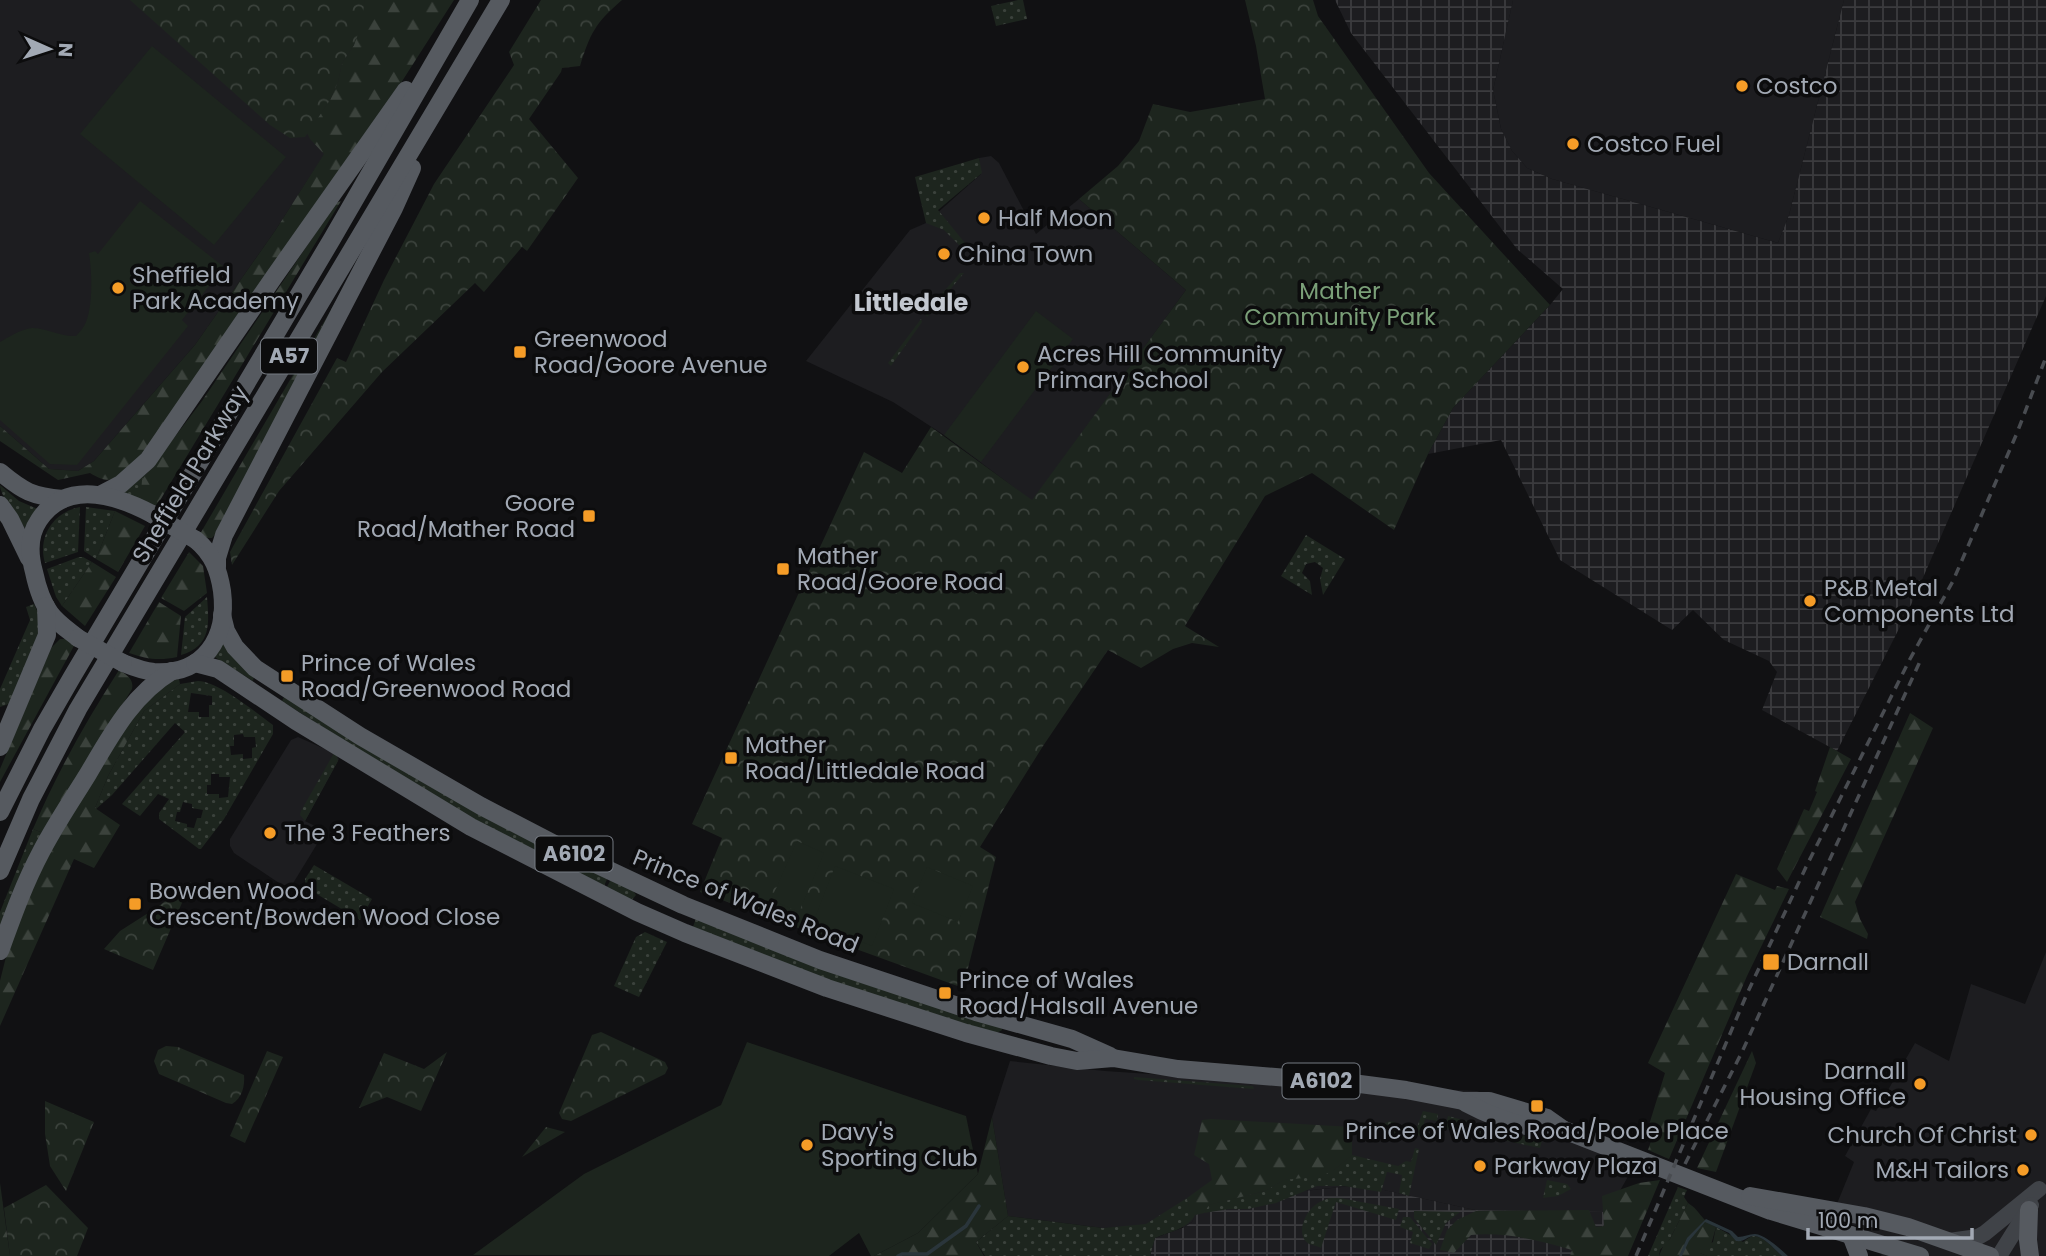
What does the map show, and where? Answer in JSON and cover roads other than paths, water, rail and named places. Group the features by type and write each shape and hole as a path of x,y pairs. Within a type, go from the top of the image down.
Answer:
{"highway":[{"name":"Sheffield Parkway","path":"0,871 31,799 78,709 501,0"},
{"name":"Sheffield Parkway","path":"0,812 36,740 72,677 467,5"},
{"path":"100,495 121,484 148,460 467,5"},
{"path":"217,567 224,535 394,208 456,73"},
{"name":"A6102","path":"0,472 32,495 63,499"},
{"name":"A6102","path":"77,495 100,495 127,502 196,540 207,551 217,567 222,597 220,632 211,650 195,663 172,671 144,671 123,663 78,638 51,615 37,586 30,544 36,524 45,511 63,499 77,495"},
{"name":"A6102","path":"0,505 10,519 32,564"},
{"path":"0,747 47,635 46,606"},
{"name":"Prince of Wales Road","path":"222,615 226,631 235,647 255,668 360,736 481,806 606,870 682,905 820,960 988,1016 1072,1039 1113,1058"},
{"name":"Prince of Wales Road","path":"195,663 218,669 296,721 471,827 637,912 827,988 966,1033 1051,1056 1077,1060 1113,1058 1187,1070 1360,1084 1510,1106 1547,1118 1564,1130 1771,1212 1851,1235 1878,1250"},
{"path":"0,951 16,905 41,851 100,754 131,705 150,686 172,671"},
{"name":"Prince of Wales Road","path":"1728,1194 1759,1196 1908,1227"},
{"path":"2029,1210 2030,1256"},
{"path":"1878,1250 1887,1236 1895,1230 1908,1227 1924,1241 1929,1256"},
{"name":"A6102","path":"1908,1227 1990,1256"},
{"path":"1851,1235 1859,1256"},
{"name":"A6102","path":"1878,1250 1920,1256"}],"main road":[{"path":"1999,1256 2043,1185"},
{"path":"1949,1241 1978,1237 1985,1233 2043,1185"}],"waterway":[{"path":"898,1256 927,1254 966,1226 979,1206"}],"railway":[{"path":"1636,1256 1746,996 1806,867 1910,659 1953,581 2017,433 2046,357"},
{"path":"1685,1164 1742,1052 1922,657"}],"place":[{"name":"Costco","path":"1742,86"},
{"name":"Costco Fuel","path":"1573,144"},
{"name":"Half Moon","path":"984,218"},
{"name":"China Town","path":"944,254"},
{"name":"Sheffield Park Academy","path":"118,288"},
{"name":"Greenwood Road/Goore Avenue","path":"520,352"},
{"name":"Acres Hill Community Primary School","path":"1023,367"},
{"name":"Goore Road/Mather Road","path":"589,516"},
{"name":"Mather Road/Goore Road","path":"783,569"},
{"name":"P&B Metal Components Ltd","path":"1810,601"},
{"name":"Prince of Wales Road/Greenwood Road","path":"287,676"},
{"name":"Mather Road/Littledale Road","path":"731,758"},
{"name":"The 3 Feathers","path":"270,833"},
{"name":"Bowden Wood Crescent/Bowden Wood Close","path":"135,904"},
{"name":"Darnall","path":"1771,962"},
{"name":"Prince of Wales Road/Halsall Avenue","path":"945,993"},
{"name":"Darnall Housing Office","path":"1920,1084"},
{"name":"Prince of Wales Road/Poole Place","path":"1537,1106"},
{"name":"Church Of Christ","path":"2031,1135"},
{"name":"Davy's Sporting Club","path":"807,1145"},
{"name":"Parkway Plaza","path":"1480,1166"},
{"name":"M&H Tailors","path":"2023,1170"}],"district":[{"name":"Littledale","path":"911,303"}],"park label":[{"name":"Mather Community Park","path":"1340,304"}]}
